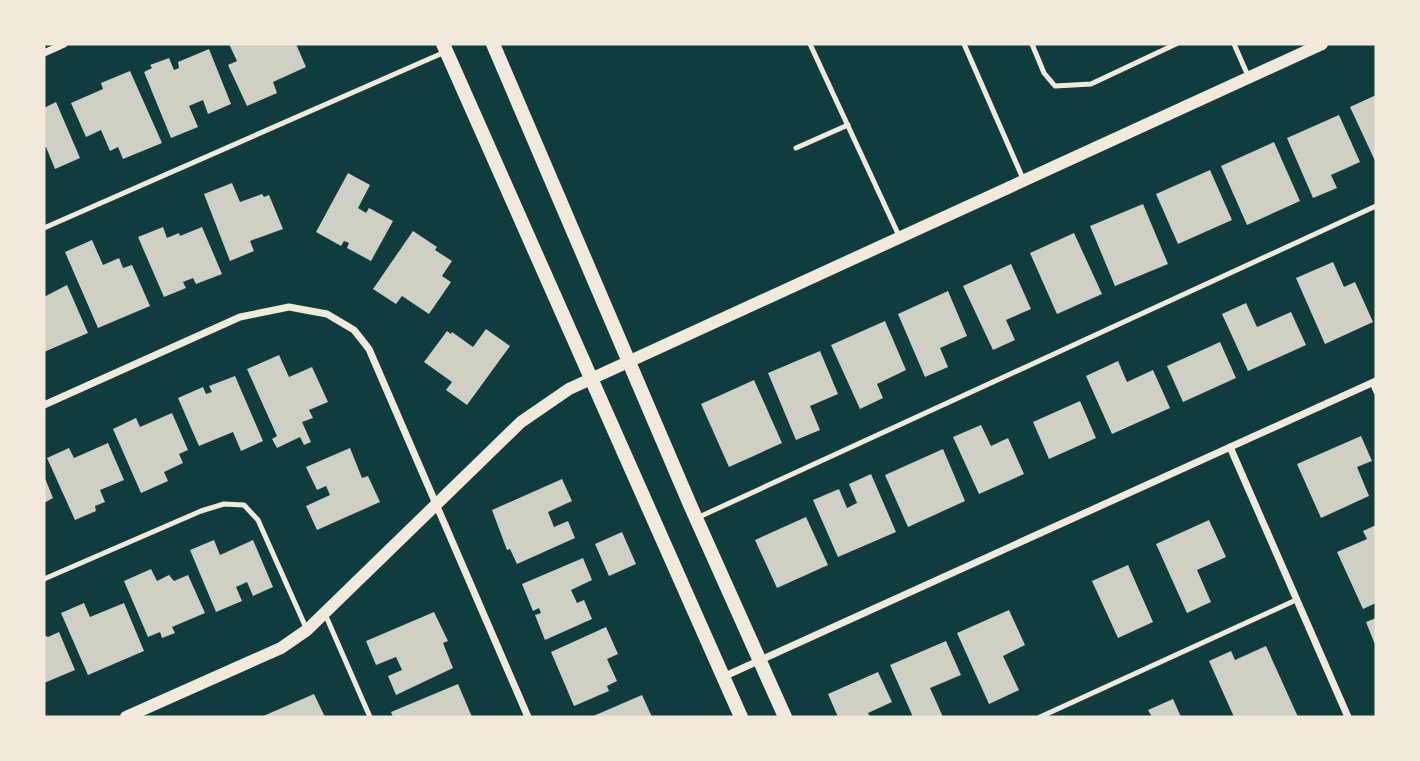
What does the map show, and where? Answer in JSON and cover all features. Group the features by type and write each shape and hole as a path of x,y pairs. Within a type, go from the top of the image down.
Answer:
{"main road":[{"path":"493,44 696,519 785,717"},
{"path":"445,48 741,717"}],"street":[{"path":"44,53 64,44"},
{"path":"126,717 281,649 307,630 521,422 554,398 1322,44"},
{"path":"44,405 240,317 289,307 327,314 354,330 369,349 528,717"},
{"path":"723,677 1374,382"},
{"path":"1230,447 1348,717"}],"lane":[{"path":"810,44 900,238"},
{"path":"964,44 1024,181"},
{"path":"1032,44 1044,73 1055,86 1091,84 1176,44"},
{"path":"1234,44 1249,78"},
{"path":"44,228 445,48"},
{"path":"796,148 848,125"},
{"path":"696,519 1376,206"},
{"path":"1374,382 1376,392"},
{"path":"44,579 201,511 224,504 244,505 258,520 307,630"},
{"path":"1040,717 1296,600"},
{"path":"325,614 370,717"}],"building":[{"path":"229,44 296,44 306,67 273,82 277,93 247,106 228,65 237,61"},
{"path":"209,49 231,104 208,114 203,100 189,106 198,127 171,138 144,72 152,68 150,65 169,58 174,70 179,68 178,62"},
{"path":"130,71 162,143 123,159 118,147 110,151 101,130 86,137 71,103 103,89 101,83"},
{"path":"1376,95 1376,163 1350,107"},
{"path":"56,102 80,158 55,169 46,147 44,148 44,108"},
{"path":"1339,115 1360,162 1331,175 1337,188 1313,198 1287,138"},
{"path":"1274,142 1300,201 1247,225 1221,166"},
{"path":"1210,170 1232,220 1178,244 1156,194"},
{"path":"348,173 370,185 358,208 366,213 369,208 393,221 371,261 347,248 349,243 344,241 341,246 316,232"},
{"path":"232,183 240,202 262,194 264,197 269,195 283,229 250,241 254,251 230,261 204,194"},
{"path":"1143,204 1168,264 1115,286 1090,226"},
{"path":"163,227 167,238 202,227 222,274 196,284 193,278 183,282 186,288 164,297 138,237"},
{"path":"413,231 452,261 442,276 451,282 429,314 402,296 396,304 373,289"},
{"path":"1074,233 1102,294 1057,314 1030,253"},
{"path":"92,240 103,265 119,258 123,268 132,265 150,306 98,328 65,252"},
{"path":"1333,262 1344,287 1355,282 1373,322 1325,344 1296,278"},
{"path":"1011,264 1031,309 1006,320 1015,340 993,350 963,286"},
{"path":"67,285 88,333 44,352 44,297"},
{"path":"948,291 967,336 940,348 948,367 925,377 898,314"},
{"path":"1246,303 1257,327 1291,312 1306,345 1248,371 1222,314"},
{"path":"885,321 906,370 877,384 883,398 860,409 831,345"},
{"path":"486,329 510,346 467,405 446,390 452,382 424,362 447,331 473,347"},
{"path":"1220,342 1236,378 1183,402 1167,366"},
{"path":"820,351 838,394 810,406 820,430 796,440 768,373"},
{"path":"279,355 289,377 312,367 328,402 309,410 313,418 302,422 311,442 304,445 300,437 277,448 272,439 277,436 247,369"},
{"path":"1118,361 1127,382 1153,370 1170,408 1112,434 1086,376"},
{"path":"235,376 263,441 241,451 233,432 199,446 178,398 203,387 206,394 212,392 209,386"},
{"path":"754,380 782,443 729,467 701,404"},
{"path":"1080,401 1096,438 1049,459 1033,422"},
{"path":"172,413 188,450 179,454 183,463 164,472 168,481 141,493 113,429 136,418 140,427"},
{"path":"981,425 991,446 1008,438 1024,474 979,494 953,437"},
{"path":"1361,436 1372,461 1357,467 1369,496 1321,518 1297,464"},
{"path":"108,443 124,480 100,490 105,502 95,506 96,511 75,520 47,458 69,448 74,458"},
{"path":"350,448 362,478 368,476 380,502 317,530 306,506 330,495 326,486 317,490 306,467"},
{"path":"943,449 965,501 908,527 885,475"},
{"path":"871,474 896,532 838,557 813,500 839,489 847,508 857,503 849,484"},
{"path":"44,476 53,498 44,503"},
{"path":"562,479 572,501 548,512 554,527 568,521 575,538 517,564 510,549 507,550 492,510"},
{"path":"806,517 828,565 777,588 755,540"},
{"path":"1209,520 1226,557 1197,570 1211,602 1187,613 1156,544"},
{"path":"1376,525 1376,603 1363,609 1337,552 1367,539 1363,531"},
{"path":"622,532 636,564 609,576 595,544"},
{"path":"214,540 220,555 253,540 273,587 253,596 247,582 236,587 242,601 216,612 190,550"},
{"path":"583,558 592,580 571,590 577,603 584,600 592,619 545,640 535,615 541,613 539,608 533,611 522,584"},
{"path":"1128,565 1153,622 1118,638 1092,581"},
{"path":"151,569 157,581 169,575 174,581 188,575 205,613 172,627 175,633 162,638 160,632 148,637 124,581"},
{"path":"84,603 90,617 124,603 144,651 88,675 61,613"},
{"path":"1009,610 1025,645 1003,656 1019,690 989,704 957,633"},
{"path":"434,612 448,641 443,643 453,668 396,695 388,676 402,670 396,657 376,665 366,641"},
{"path":"1376,618 1376,647 1366,622"},
{"path":"606,627 618,654 607,659 617,681 607,686 609,691 574,706 551,652"},
{"path":"59,632 75,670 44,683 44,635 48,637"},
{"path":"946,641 961,675 930,688 943,717 913,717 890,665"},
{"path":"1266,646 1298,717 1234,717 1209,661 1231,651 1235,660"},
{"path":"878,672 892,702 868,713 870,717 838,717 828,694"},
{"path":"458,684 472,717 393,717 391,712"},
{"path":"314,694 325,717 261,717"},
{"path":"642,695 652,717 591,717"},
{"path":"1173,699 1181,717 1152,717 1148,710"}]}
